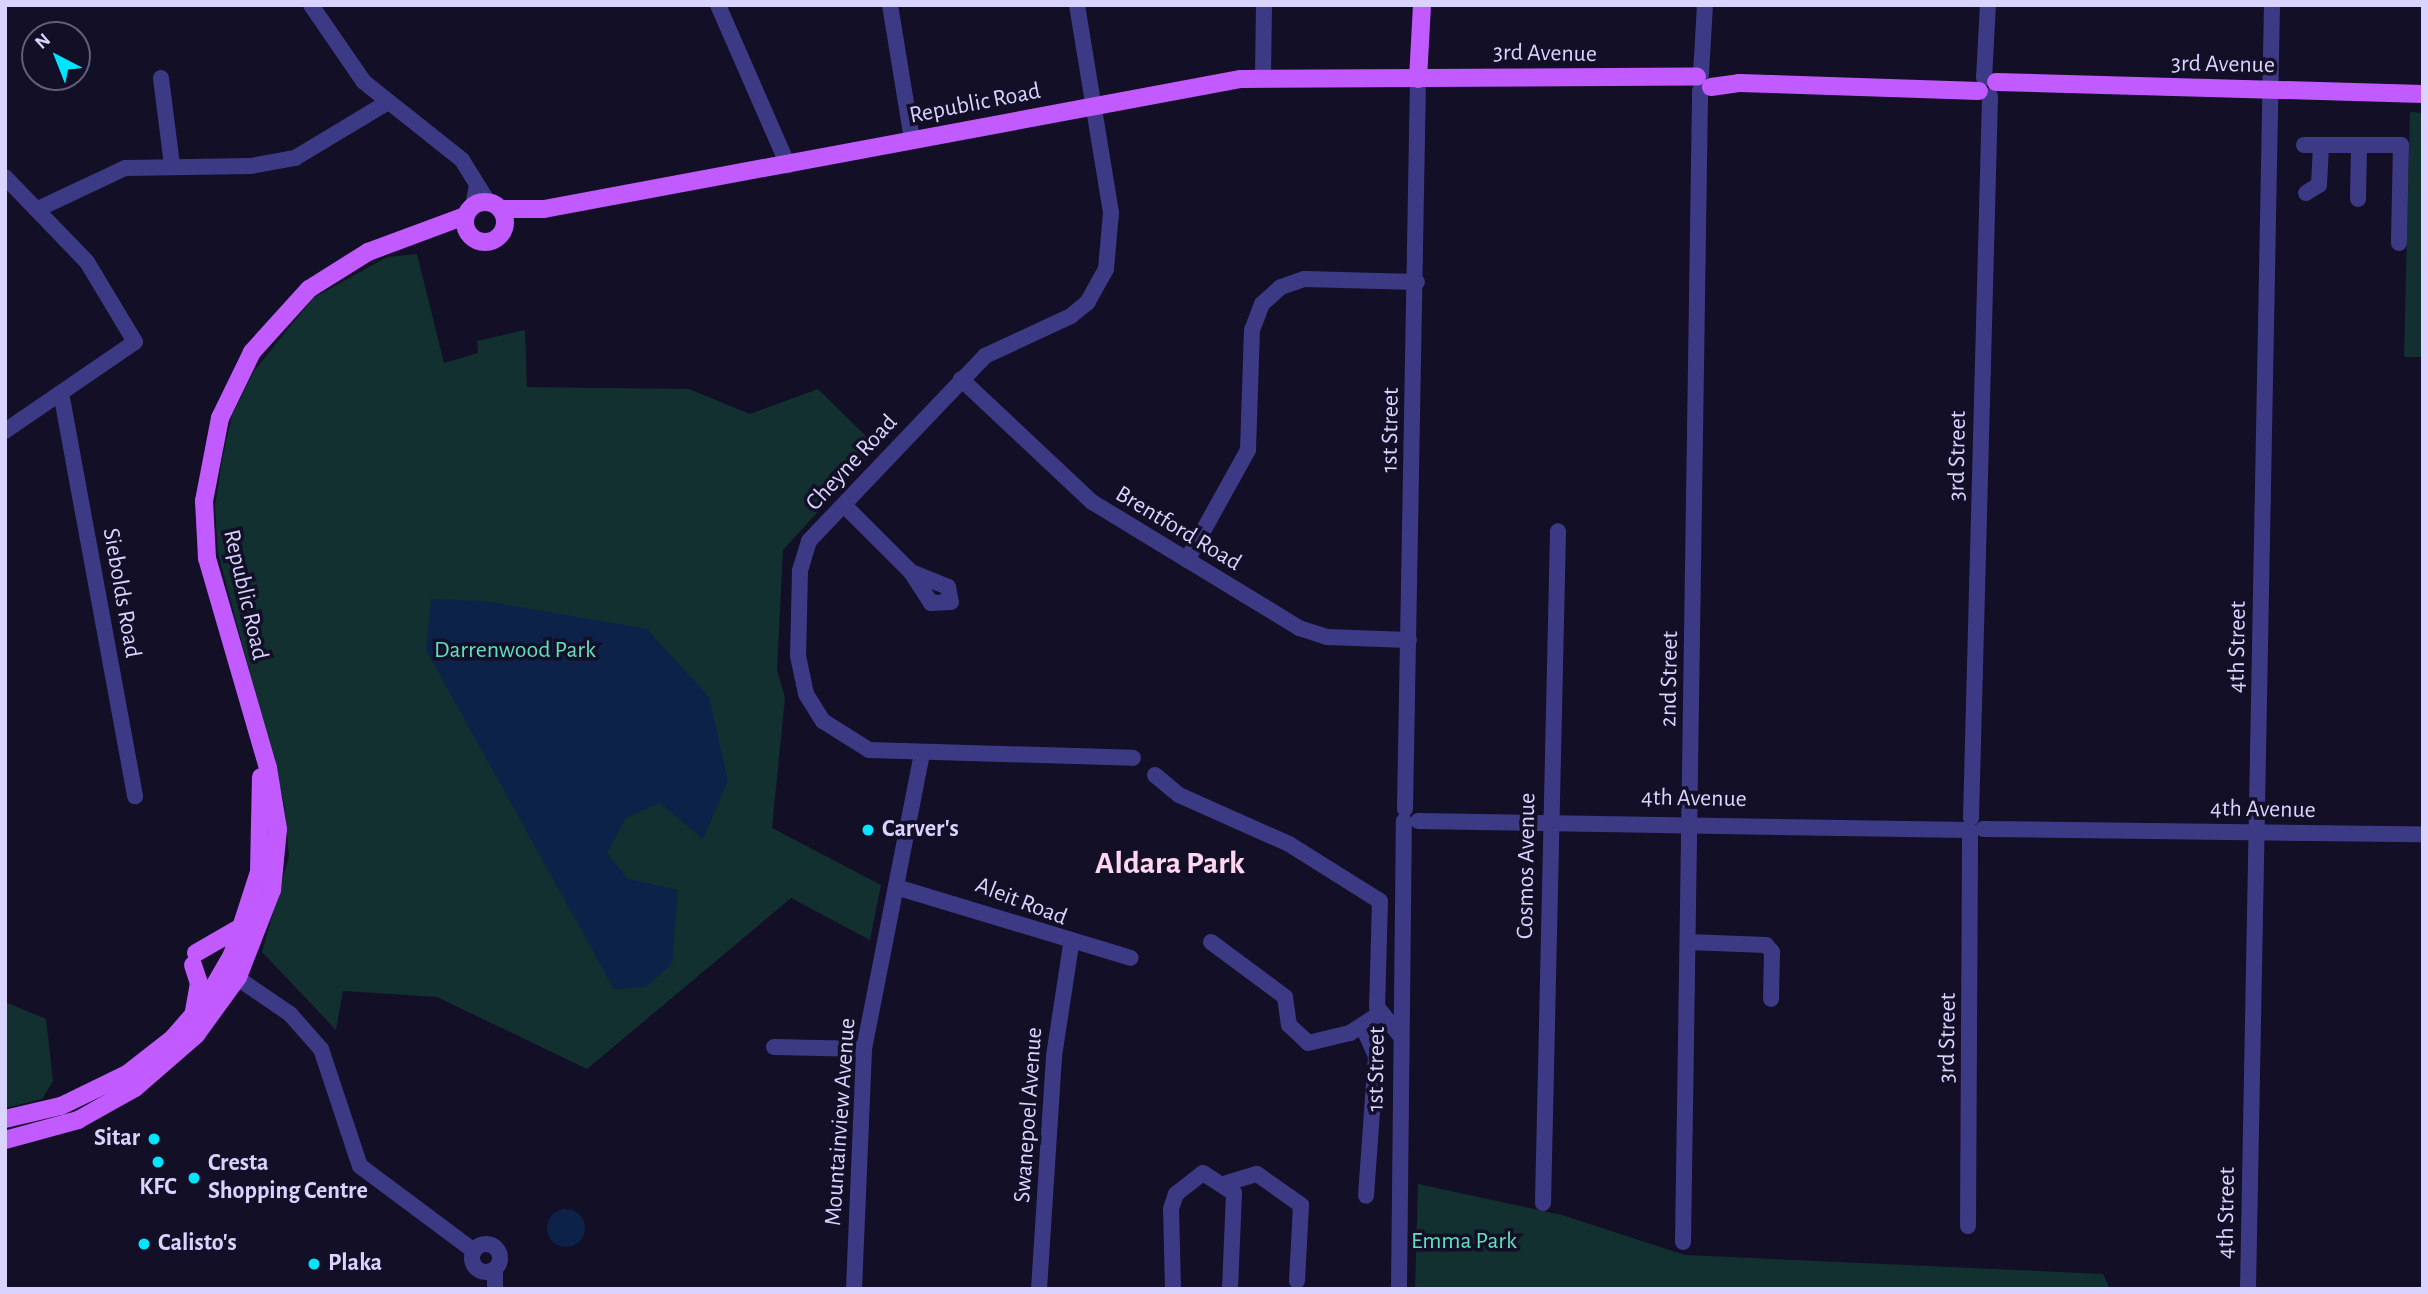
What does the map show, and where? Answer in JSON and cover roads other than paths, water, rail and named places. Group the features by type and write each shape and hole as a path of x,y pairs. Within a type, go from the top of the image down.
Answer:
{"main road":[{"path":"1418,79 1422,5"},
{"name":"Republic Road","path":"5,1140 78,1120 135,1088 187,1045 264,916 278,846 276,803 204,535 208,468 220,418 252,352 309,289 368,252 432,232 482,208 544,209 1262,77 1418,79"},
{"name":"3rd Avenue","path":"1418,79 2423,94"},
{"path":"470,236 482,208 504,230"},
{"name":"Republic Road","path":"432,232 470,236 487,243 504,230 544,209"},
{"name":"Republic Road","path":"5,1119 106,1086 149,1059 229,977 262,844 258,742"},
{"path":"193,1016 199,984 195,959 243,926"}],"street":[{"path":"312,5 335,46 385,104 461,160 477,185 482,208"},
{"path":"718,5 788,165"},
{"path":"890,5 912,140"},
{"name":"Cheyne Road","path":"1077,5 1111,213 1097,289 1071,316 995,347 961,379 844,505 802,559 800,679 814,709 845,739 869,750 922,754 1133,758"},
{"path":"1262,77 1264,5"},
{"name":"2nd Street","path":"1683,1242 1705,5"},
{"name":"3rd Street","path":"1969,1226 1988,5"},
{"name":"4th Street","path":"2248,1289 2272,5"},
{"path":"161,78 172,165"},
{"name":"1st Street","path":"1399,1289 1400,1035 1406,849 1413,816 1407,782 1417,282 1418,79"},
{"path":"38,209 106,174 172,165 251,166 295,158 385,104"},
{"path":"2304,145 2401,145 2399,243"},
{"path":"2306,193 2319,185 2321,145"},
{"path":"2358,199 2359,145"},
{"path":"5,177 38,209 98,278 135,342 62,398 5,431"},
{"path":"1187,560 1248,450 1252,330 1262,304 1281,287 1304,279 1417,282"},
{"name":"Brentford Road","path":"961,379 1092,502 1187,560 1319,636 1409,640"},
{"name":"Siebolds Road","path":"62,398 135,796"},
{"path":"844,505 911,572"},
{"name":"Cosmos Avenue","path":"1543,1203 1558,531"},
{"name":"Mountainview Avenue","path":"854,1289 864,1049 922,754"},
{"path":"1155,775 1179,795 1289,844 1380,901 1378,1015 1400,1035"},
{"name":"4th Avenue","path":"1413,816 2423,834"},
{"name":"Aleit Road","path":"896,887 997,914 1071,945 1130,958"},
{"path":"1210,942 1285,997 1289,1025 1303,1041 1314,1044 1363,1027 1378,1015"},
{"path":"1688,942 1766,945 1772,952 1771,999"},
{"name":"Swanepoel Avenue","path":"1040,1289 1054,1056 1071,945"},
{"path":"229,977 290,1014 321,1049 360,1166 474,1251 483,1244 496,1248 495,1289"},
{"path":"1363,1027 1376,1056 1366,1196"},
{"path":"774,1047 864,1049"},
{"path":"1173,1289 1168,1260 1176,1194 1203,1173 1227,1183 1257,1174 1301,1205 1297,1280"},
{"path":"1227,1183 1235,1199 1230,1289"}],"water":[{"path":"431,599 484,601 647,629 709,697 728,781 703,839 660,803 626,818 607,853 628,879 678,890 672,964 646,987 614,989 426,650"},
{"path":"566,1209 579,1215 585,1228 579,1241 566,1247 553,1241 547,1228 553,1215"}],"place":[{"name":"Carver's","path":"868,830"},
{"name":"Sitar","path":"154,1139"},
{"name":"KFC","path":"158,1162"},
{"name":"Cresta Shopping Centre","path":"194,1178"},
{"name":"Calisto's","path":"144,1244"},
{"name":"Plaka","path":"314,1264"}],"district":[{"name":"Aldara Park","path":"1170,863"}],"park label":[{"name":"Darrenwood Park","path":"515,651"},
{"name":"Emma Park","path":"1464,1242"}]}
